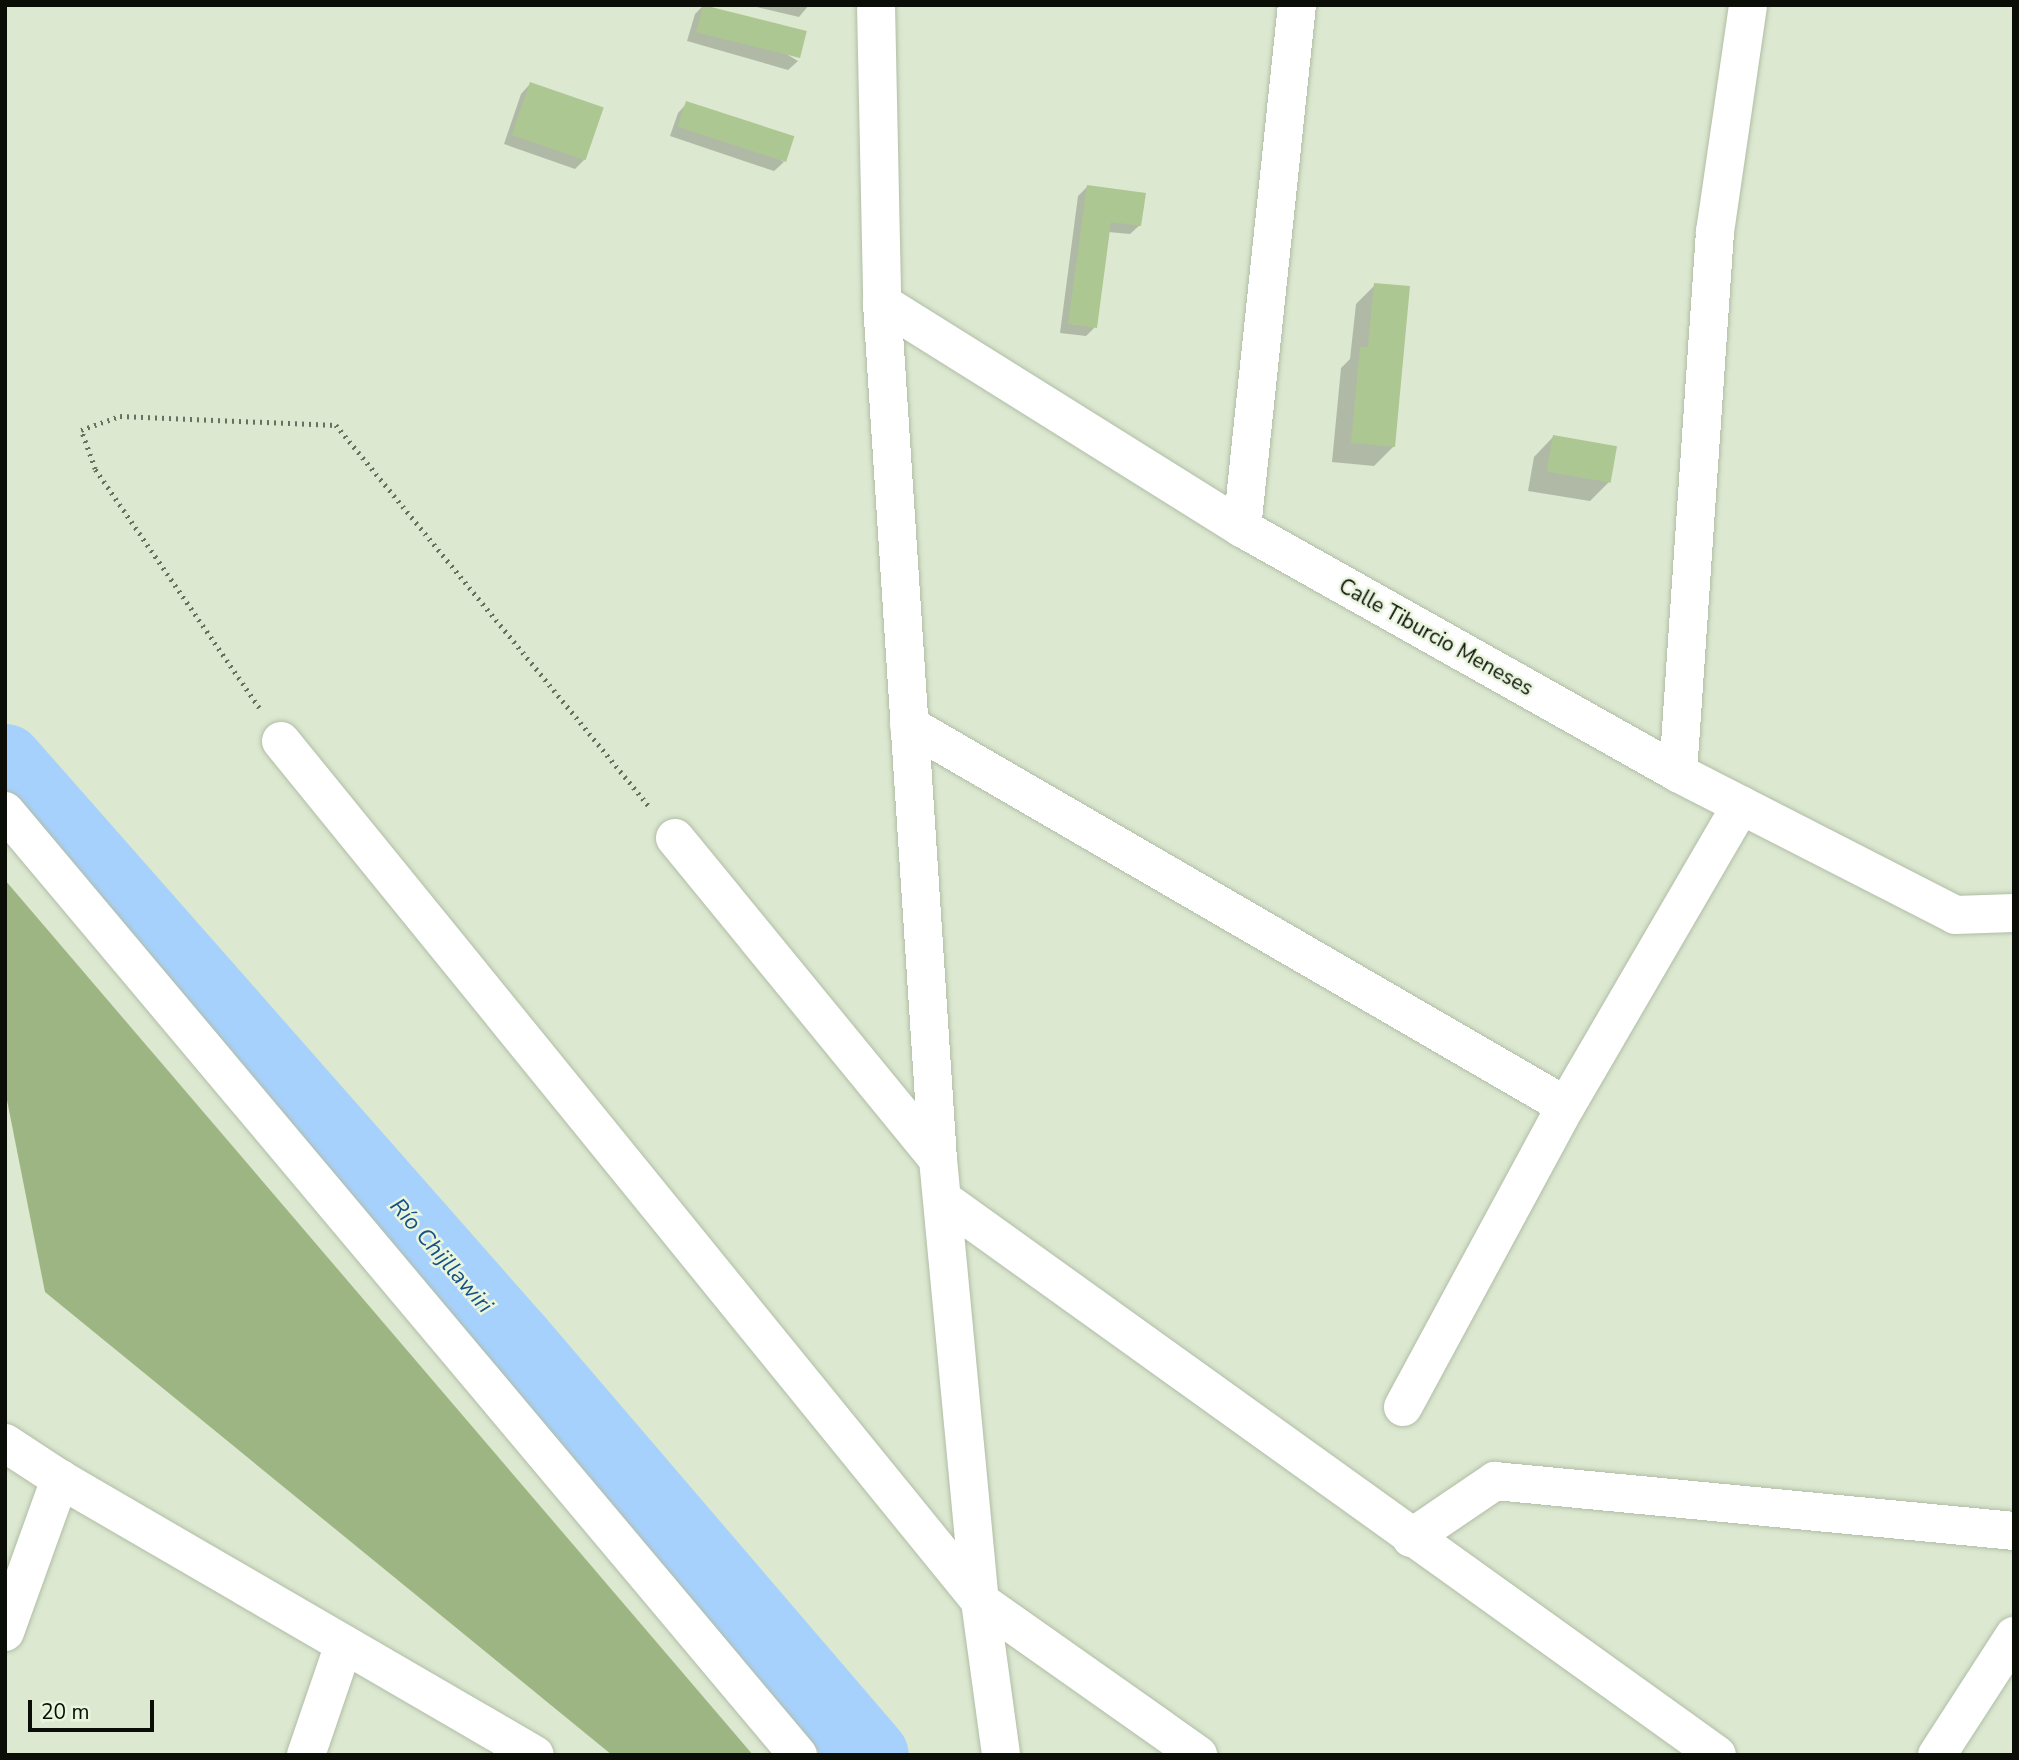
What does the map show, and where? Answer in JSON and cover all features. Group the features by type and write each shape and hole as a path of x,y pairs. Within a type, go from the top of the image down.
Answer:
{"street":[{"path":"876,5 882,303 938,1159 945,1201 981,1601 1001,1755"},
{"path":"1242,528 1297,5"},
{"path":"1678,773 1715,232 1748,5"},
{"name":"Calle Tiburcio Meneses","path":"882,303 1242,528 1678,773 1955,915 2014,913"},
{"path":"909,725 1566,1105"},
{"path":"281,741 981,1601 1198,1755"},
{"path":"1404,1407 1566,1105 1741,805"},
{"path":"5,811 798,1755"},
{"path":"675,838 938,1159"},
{"path":"945,1201 1717,1755"},
{"path":"5,1443 60,1479 535,1755"},
{"path":"5,1632 60,1479"},
{"path":"1412,1538 1495,1482 2014,1531"},
{"path":"1937,1755 2014,1636"},
{"path":"306,1755 344,1644"}],"path":[{"path":"281,741 95,469 81,430 120,416 336,425 675,838"}],"green space":[{"path":"5,880 753,1755 612,1755 45,1292 5,1090"}],"building":[{"path":"703,5 807,31 800,58 696,32"},
{"path":"530,82 604,107 586,160 512,135"},
{"path":"686,101 794,136 786,162 678,127"},
{"path":"1087,185 1146,193 1141,226 1111,222 1097,328 1068,324"},
{"path":"1374,283 1410,286 1395,447 1351,443 1360,347 1368,347"},
{"path":"1553,435 1617,446 1611,483 1547,471"}],"waterway":[{"name":"Río Chijllawiri","path":"5,761 516,1341 871,1755"}]}
